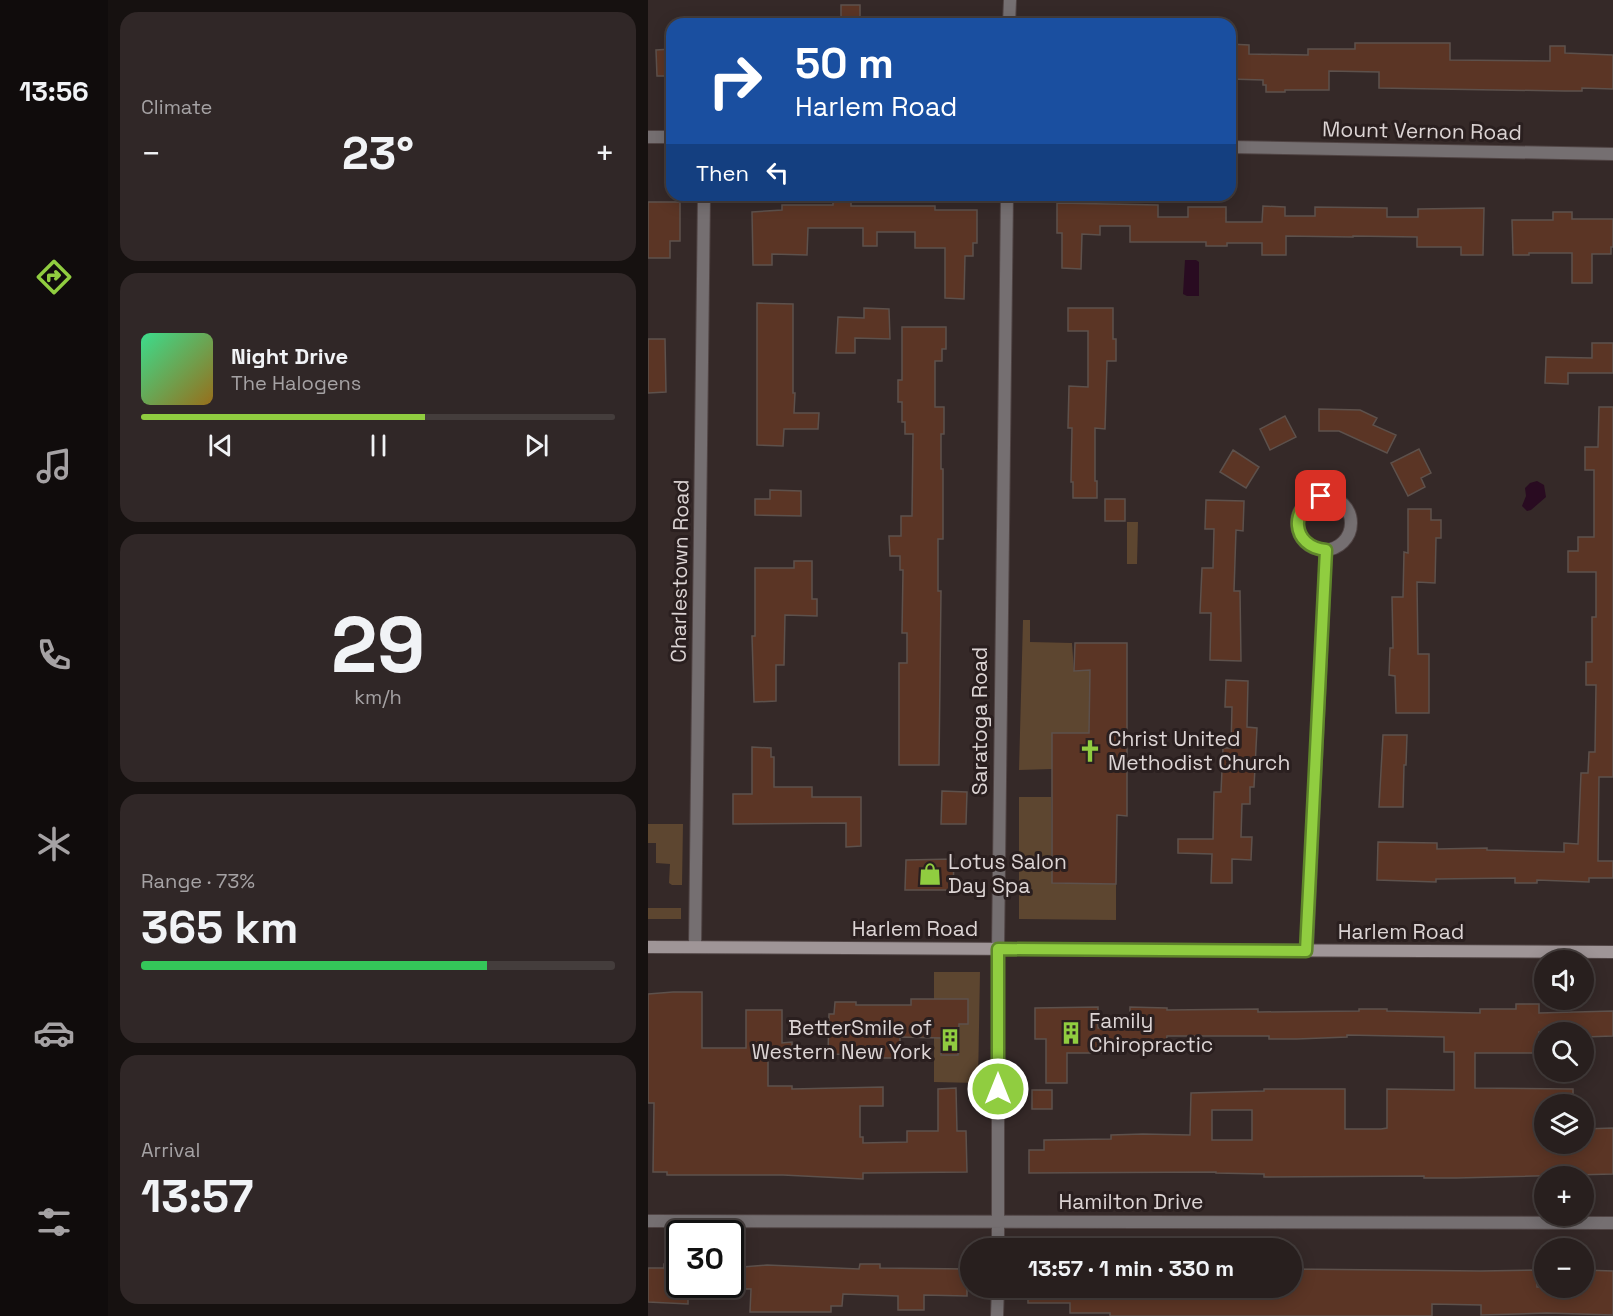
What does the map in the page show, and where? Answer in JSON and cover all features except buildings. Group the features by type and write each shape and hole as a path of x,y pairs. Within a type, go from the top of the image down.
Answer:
{"main road":[{"name":"Harlem Road","path":"648,947 1613,952"}],"street":[{"path":"1009,18 1010,0"},
{"path":"648,137 666,137"},
{"name":"Mount Vernon Road","path":"1236,147 1613,154"},
{"name":"Charlestown Road","path":"695,947 704,201"},
{"name":"Saratoga Road","path":"998,1238 998,949 1007,201"},
{"path":"1321,496 1330,496 1338,500 1344,505 1351,520 1350,529 1342,543 1326,550 1317,549 1302,538 1298,530 1300,512 1305,504 1321,496"},
{"path":"1306,951 1326,550"},
{"name":"Hamilton Drive","path":"648,1221 1613,1223"},
{"path":"997,1316 998,1298"}],"shaded area":[{"path":"1185,260 1199,262 1199,296 1183,294"},
{"path":"1537,481 1544,485 1546,497 1527,511 1522,506 1526,496 1525,488"},
{"path":"1127,522 1138,522 1137,564 1127,564"},
{"path":"1023,620 1030,620 1030,642 1072,643 1074,671 1090,670 1089,733 1053,733 1052,769 1019,770"},
{"path":"1019,797 1051,797 1052,883 1116,884 1116,920 1019,919"},
{"path":"648,824 683,824 682,885 669,883 670,864 656,863 656,843 648,843"},
{"path":"648,908 681,908 681,919 648,919"},
{"path":"934,972 980,972 978,1083 934,1082"}],"place":[{"name":"Christ United Methodist Church","path":"1090,751"},
{"name":"Lotus Salon Day Spa","path":"930,874"},
{"name":"Family Chiropractic","path":"1071,1033"},
{"name":"BetterSmile of Western New York","path":"950,1040"}],"route":[{"path":"998,1089 998,949 1306,951 1326,550 1317,549 1302,538 1298,530 1298,521 1305,504 1321,496"}]}
